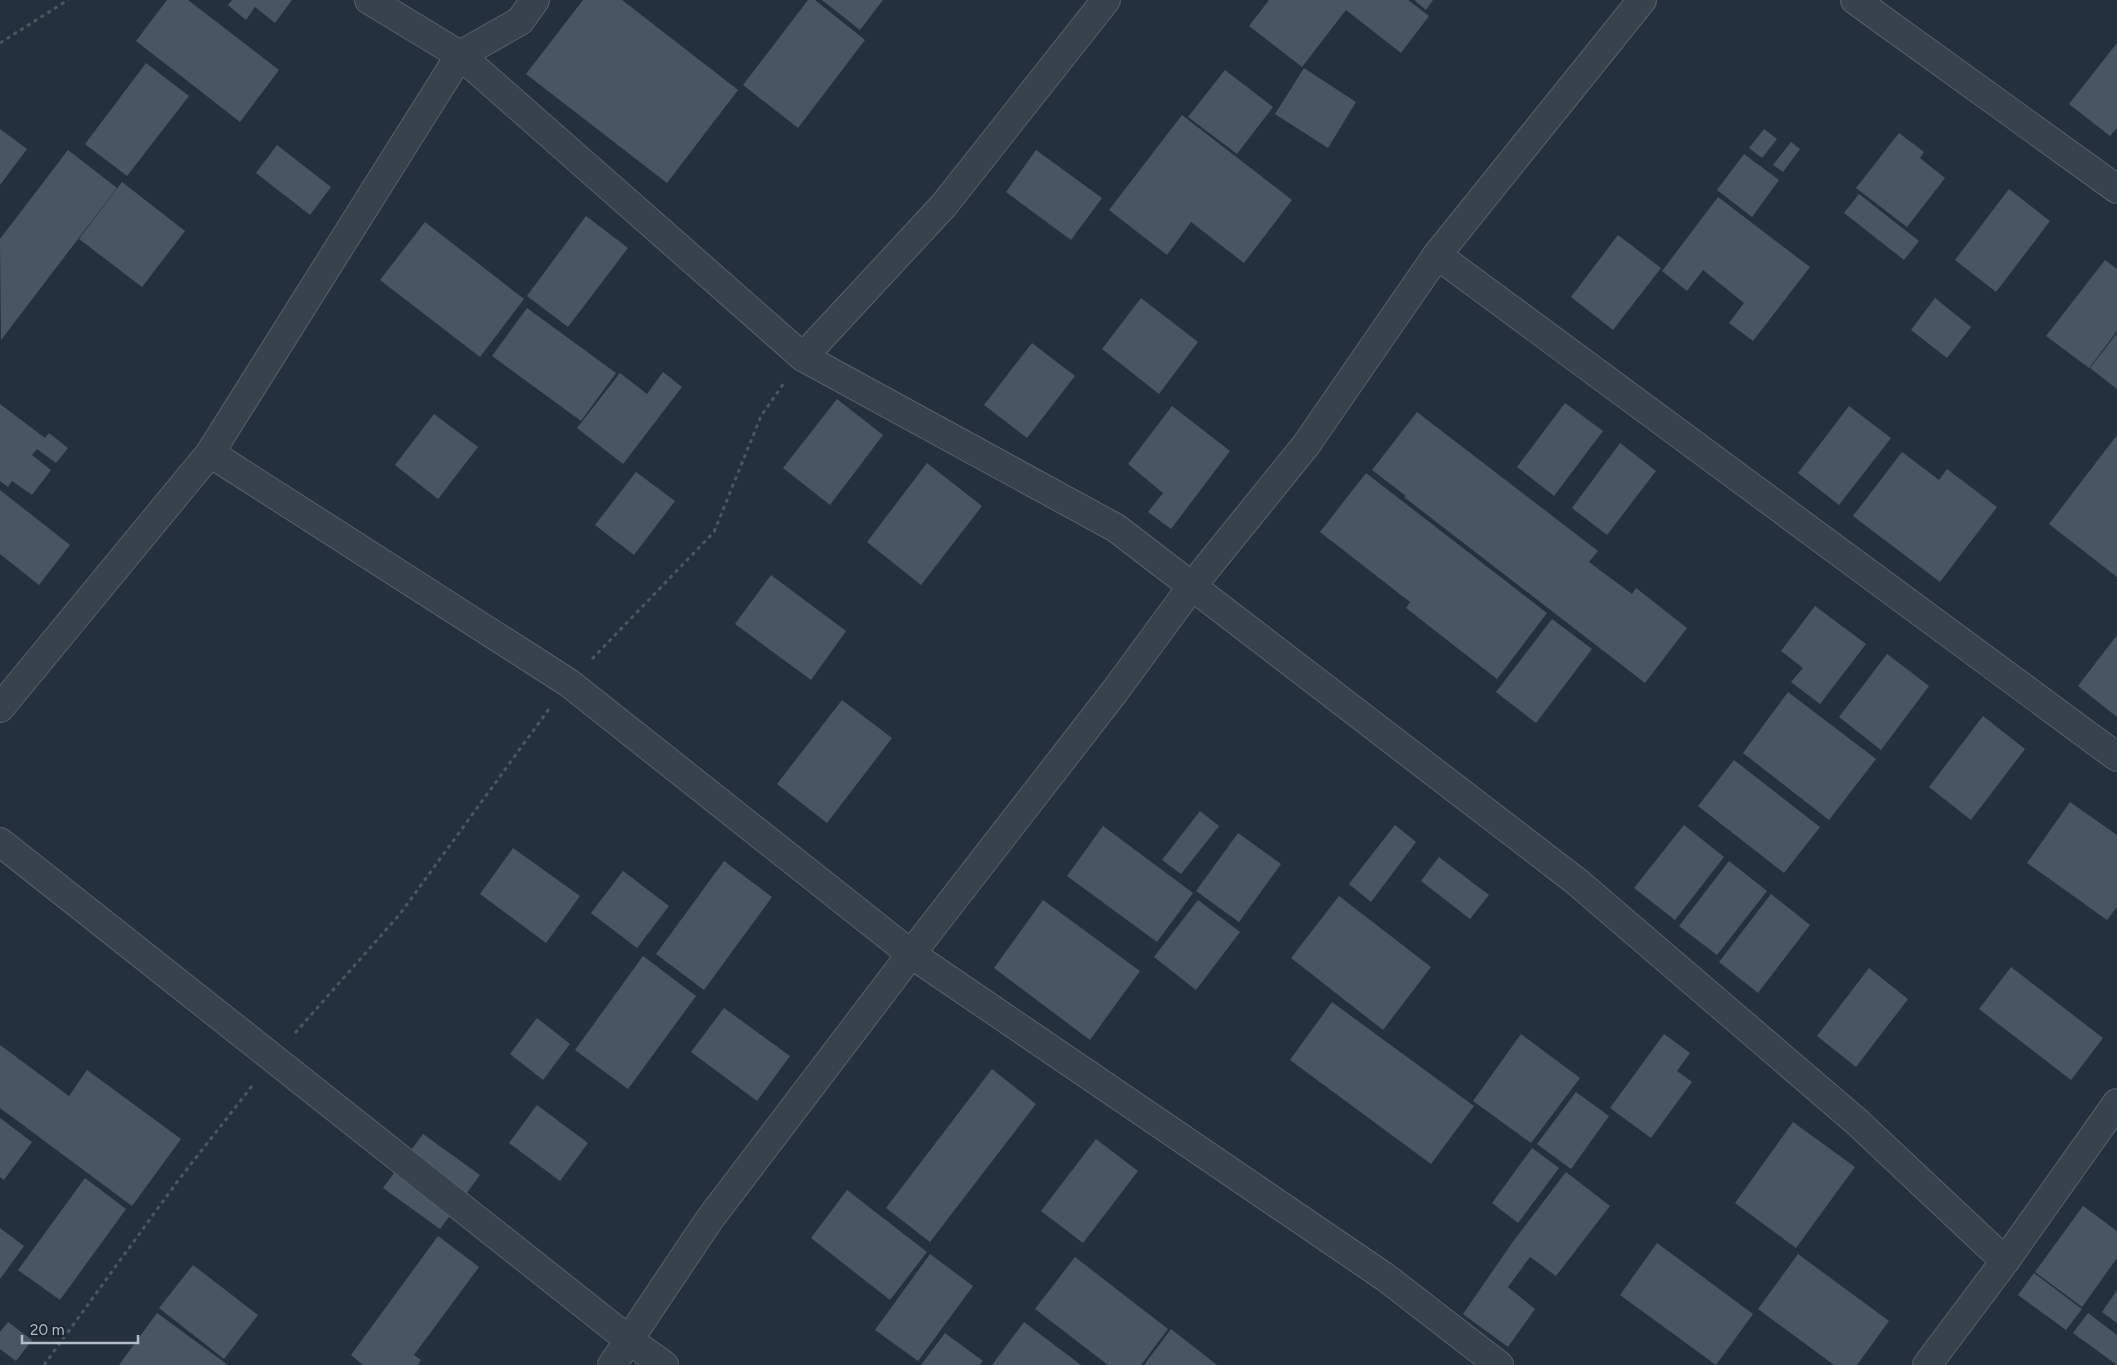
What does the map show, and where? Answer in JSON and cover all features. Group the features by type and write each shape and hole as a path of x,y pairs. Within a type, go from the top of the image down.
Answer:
{"street":[{"path":"369,0 460,55 803,356 1116,528 1576,880 1856,1121 2005,1261"},
{"path":"0,708 210,454 460,55 520,21 535,0"},
{"path":"803,356 944,205 1106,0"},
{"path":"612,1365 709,1220 1115,690 1192,586 1306,445 1437,255 1642,0"},
{"path":"1855,0 2117,189"},
{"path":"1437,255 2117,757"},
{"path":"210,454 569,682 911,954 1384,1278 1499,1365"},
{"path":"0,842 629,1340 664,1365"},
{"path":"1927,1365 2005,1261 2117,1103"}],"path":[{"path":"0,43 68,0"},
{"path":"44,1365 177,1182 273,1058 400,914 569,682 714,532 761,416 803,356"}],"building":[{"path":"167,0 188,0 279,70 240,122 136,41"},
{"path":"232,0 292,0 275,23 255,7 246,20 228,5"},
{"path":"583,0 622,0 738,90 667,183 526,74"},
{"path":"808,0 815,0 865,40 798,128 743,85"},
{"path":"822,0 883,0 860,30"},
{"path":"1269,0 1408,0 1429,16 1401,53 1346,10 1302,67 1249,26"},
{"path":"1414,0 1433,0 1426,10"},
{"path":"2117,43 2117,128 2110,136 2069,104"},
{"path":"146,63 189,96 127,176 85,144"},
{"path":"1304,68 1356,102 1328,148 1275,114"},
{"path":"1225,70 1273,107 1237,154 1188,117"},
{"path":"1182,115 1292,200 1244,263 1191,222 1167,255 1109,210"},
{"path":"0,129 27,149 0,185"},
{"path":"1764,129 1777,139 1762,158 1749,148"},
{"path":"1899,133 1924,152 1920,158 1945,178 1907,227 1856,188"},
{"path":"1791,142 1800,149 1783,172 1773,165"},
{"path":"277,145 331,187 310,215 256,173"},
{"path":"68,150 117,188 1,340 0,239"},
{"path":"1036,150 1102,198 1071,240 1006,192"},
{"path":"1744,154 1779,180 1752,217 1717,190"},
{"path":"122,182 185,231 142,287 79,239"},
{"path":"2009,189 2050,221 1996,292 1955,260"},
{"path":"1859,194 1919,241 1904,260 1844,213"},
{"path":"1718,197 1810,267 1753,341 1729,323 1744,303 1703,270 1687,291 1662,271"},
{"path":"586,216 628,248 568,327 527,296"},
{"path":"425,222 524,299 480,357 380,280"},
{"path":"1618,235 1661,268 1613,330 1571,297"},
{"path":"2105,260 2117,269 2117,331 2089,368 2046,336"},
{"path":"1141,298 1198,342 1159,394 1102,349"},
{"path":"1935,298 1971,327 1947,358 1911,330"},
{"path":"527,308 616,373 581,421 492,356"},
{"path":"2117,333 2117,389 2090,368"},
{"path":"1032,343 1075,376 1027,438 984,405"},
{"path":"663,372 682,387 623,464 577,428 620,373 647,394"},
{"path":"837,399 883,435 830,505 783,468"},
{"path":"1565,403 1603,431 1554,496 1517,467"},
{"path":"0,404 45,438 49,433 68,448 56,463 37,449 32,455 51,470 32,495 12,481 8,487 0,481"},
{"path":"1172,406 1230,451 1171,529 1148,512 1163,493 1128,464"},
{"path":"1849,406 1891,438 1839,505 1798,473"},
{"path":"1417,412 1598,551 1589,562 1632,594 1636,588 1687,628 1645,683 1404,497 1406,496 1372,470"},
{"path":"434,414 478,447 438,499 395,465"},
{"path":"2117,435 2117,577 2049,524"},
{"path":"1620,443 1656,471 1607,535 1572,508"},
{"path":"1902,452 1939,480 1947,469 1997,507 1940,582 1853,516"},
{"path":"927,463 982,506 921,585 867,542"},
{"path":"636,472 675,501 634,555 595,525"},
{"path":"1366,473 1547,613 1497,679 1406,608 1410,602 1320,532"},
{"path":"0,490 70,545 39,585 0,554"},
{"path":"771,575 846,631 811,680 735,624"},
{"path":"1815,606 1866,644 1820,704 1791,682 1803,668 1781,651"},
{"path":"1552,619 1592,649 1536,723 1496,692"},
{"path":"2117,635 2117,717 2078,686"},
{"path":"1887,654 1929,686 1881,750 1839,717"},
{"path":"1788,692 1876,759 1829,820 1743,753"},
{"path":"842,700 892,738 827,823 777,784"},
{"path":"1983,716 2025,749 1971,820 1929,787"},
{"path":"1734,760 1820,827 1784,873 1698,806"},
{"path":"2070,802 2117,835 2117,907 2107,920 2027,863"},
{"path":"1200,811 1219,826 1181,874 1162,860"},
{"path":"1395,825 1416,842 1371,902 1349,884"},
{"path":"1684,825 1724,857 1675,920 1634,888"},
{"path":"1103,826 1193,893 1157,942 1067,876"},
{"path":"1238,833 1281,864 1239,922 1196,891"},
{"path":"513,848 580,896 546,943 480,894"},
{"path":"1439,857 1489,895 1470,919 1421,881"},
{"path":"724,861 772,897 704,990 656,954"},
{"path":"1729,861 1767,891 1717,955 1679,926"},
{"path":"623,871 669,906 637,948 591,913"},
{"path":"1771,894 1810,925 1758,993 1719,962"},
{"path":"1339,896 1431,967 1383,1030 1291,958"},
{"path":"1043,900 1140,971 1090,1040 994,968"},
{"path":"1198,900 1240,932 1196,990 1154,957"},
{"path":"643,956 696,996 628,1089 575,1050"},
{"path":"2011,967 2103,1038 2071,1080 1979,1009"},
{"path":"1869,968 1908,999 1856,1067 1817,1036"},
{"path":"1332,1002 1474,1106 1431,1164 1290,1060"},
{"path":"724,1008 790,1056 757,1101 691,1052"},
{"path":"537,1018 570,1044 543,1080 510,1054"},
{"path":"1521,1034 1580,1078 1531,1143 1473,1101"},
{"path":"1664,1034 1690,1053 1677,1071 1692,1082 1651,1138 1610,1108"},
{"path":"0,1045 69,1096 87,1070 181,1139 132,1206 0,1108"},
{"path":"992,1069 1036,1104 930,1242 886,1208"},
{"path":"1576,1092 1609,1116 1571,1169 1537,1144"},
{"path":"537,1105 588,1143 560,1181 509,1143"},
{"path":"0,1118 32,1142 4,1180 0,1177"},
{"path":"1793,1122 1855,1167 1796,1248 1735,1203"},
{"path":"423,1134 480,1175 440,1229 383,1188"},
{"path":"1096,1139 1138,1171 1083,1243 1041,1211"},
{"path":"1532,1148 1559,1168 1518,1223 1492,1203"},
{"path":"1566,1172 1610,1206 1556,1276 1530,1257 1508,1287 1535,1309 1508,1347 1463,1314 1512,1243"},
{"path":"85,1178 126,1209 60,1300 18,1270"},
{"path":"847,1190 927,1252 890,1300 811,1238"},
{"path":"2083,1206 2117,1231 2117,1258 2082,1307 2035,1272"},
{"path":"0,1228 24,1246 0,1279"},
{"path":"438,1236 479,1267 414,1355 421,1360 418,1365 363,1365 351,1355"},
{"path":"1657,1243 1753,1314 1716,1365 1620,1295"},
{"path":"930,1254 973,1286 918,1361 875,1330"},
{"path":"1798,1254 1889,1321 1857,1365 1834,1365 1758,1309"},
{"path":"1075,1257 1168,1329 1141,1365 1108,1365 1035,1309"},
{"path":"193,1265 258,1315 224,1359 159,1308"},
{"path":"2034,1273 2082,1309 2066,1330 2018,1295"},
{"path":"2117,1290 2117,1323 2102,1312"},
{"path":"157,1313 228,1365 119,1365"},
{"path":"2088,1313 2117,1335 2117,1365 2073,1333"},
{"path":"8,1322 32,1340 16,1361 0,1349 0,1332"},
{"path":"1024,1322 1081,1365 992,1365"},
{"path":"1171,1329 1217,1365 1144,1365"},
{"path":"945,1333 983,1361 980,1365 921,1365"}]}
